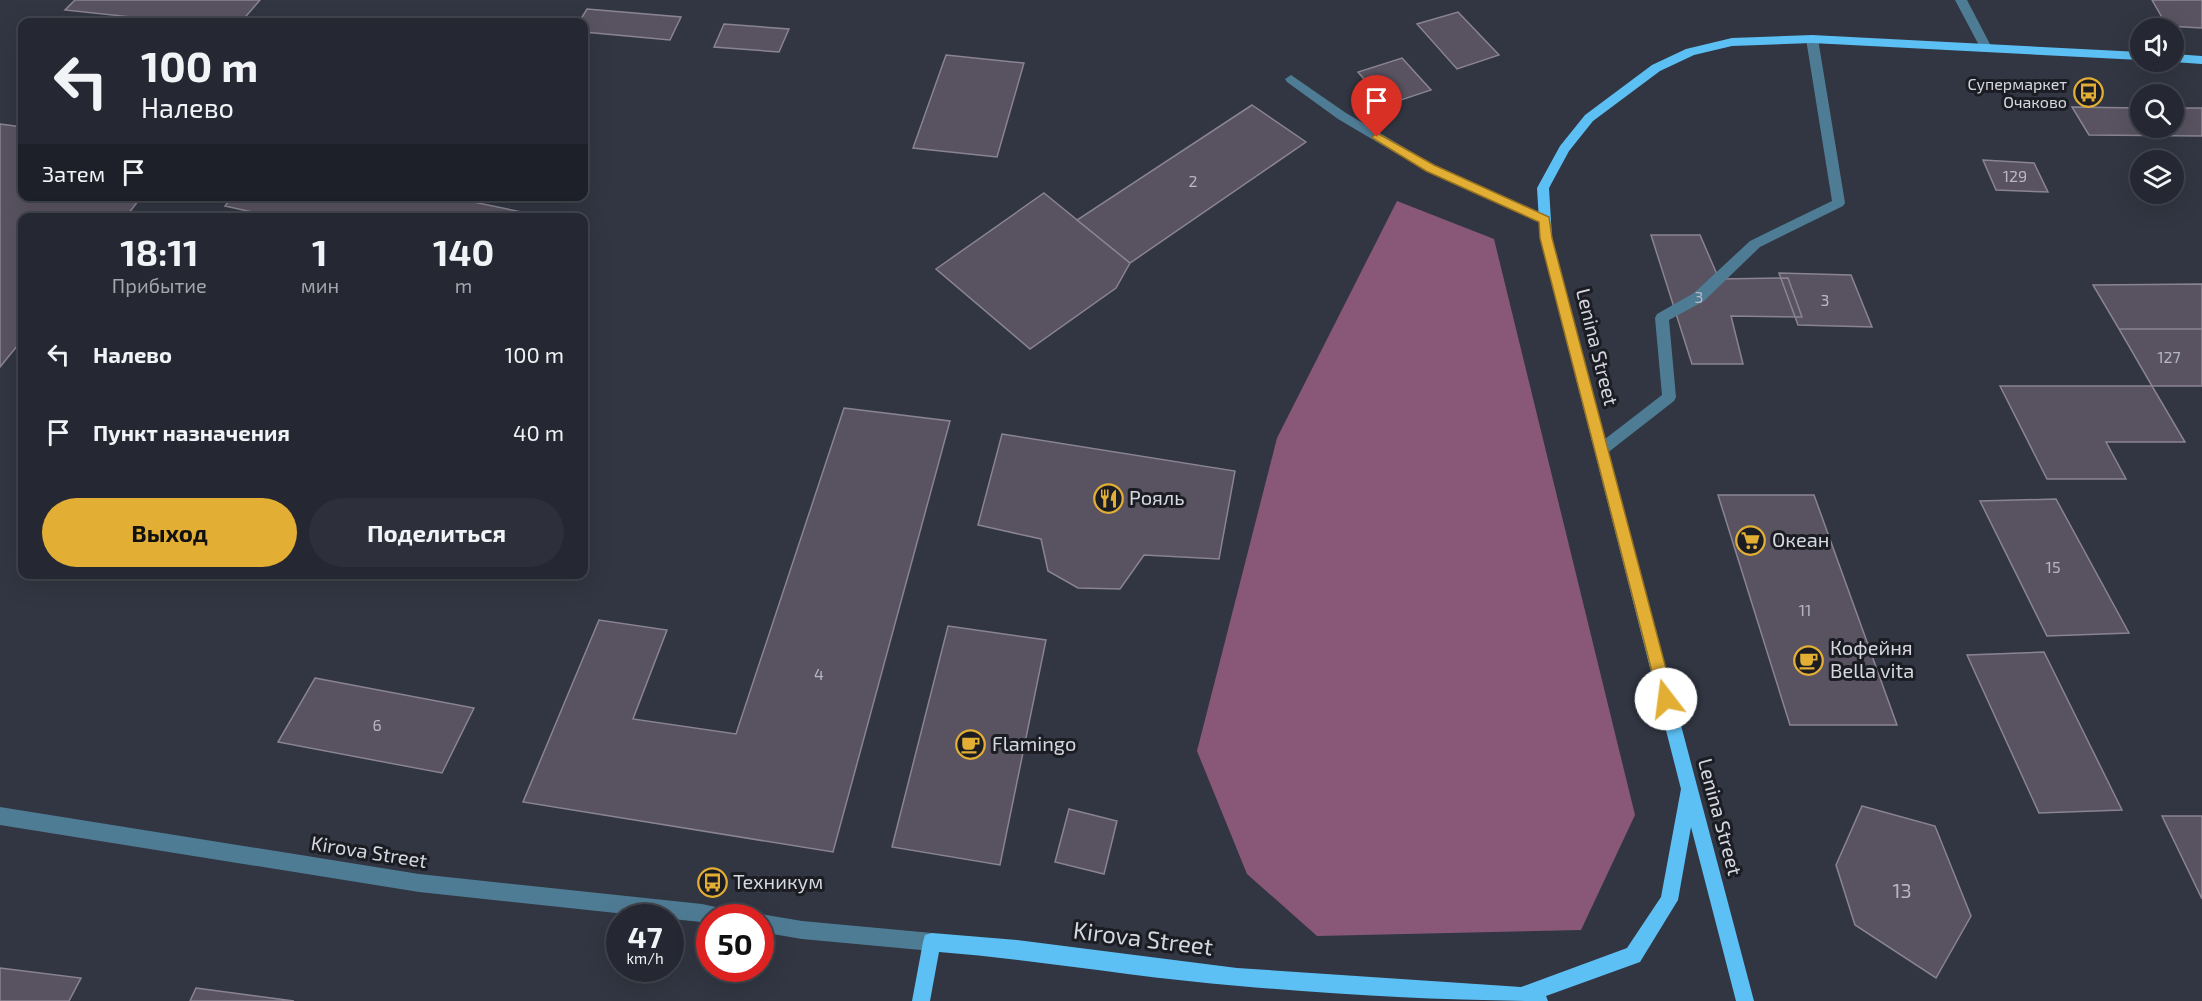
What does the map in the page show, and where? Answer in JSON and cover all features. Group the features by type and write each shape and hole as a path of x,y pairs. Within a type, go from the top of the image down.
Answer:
{"main road":[{"name":"Lenina Street","path":"1745,1001 1546,238 1543,188 1564,149 1589,118 1656,68 1690,52 1732,42 1812,39 2130,55"},
{"path":"2184,59 2202,60"},
{"name":"Kirova Street","path":"1520,996 1633,955 1669,900 1689,787"},
{"path":"921,1001 932,942"},
{"name":"Kirova Street","path":"932,942 1017,949 1237,977 1520,996 1539,1001"}],"street":[{"path":"1961,0 1986,48"},
{"path":"1601,450 1669,397 1662,318 1699,297 1755,244 1839,203 1812,39"},
{"path":"1291,79 1342,116 1430,168 1545,220"},
{"name":"Kirova Street","path":"0,816 419,884 696,913"},
{"name":"Kirova Street","path":"774,925 932,942"}],"shaded area":[{"path":"1397,201 1494,239 1635,815 1581,930 1317,936 1247,874 1197,751 1277,438"}],"building":[{"path":"75,0 260,0 244,18 140,18 65,10"},
{"path":"2152,0 2202,0 2202,28 2184,27 2184,18 2162,18"},
{"path":"587,9 681,17 670,40 588,32 588,18 581,18"},
{"path":"1458,12 1499,55 1457,69 1417,24"},
{"path":"724,24 789,29 779,52 714,47"},
{"path":"946,55 1024,63 997,157 913,148"},
{"path":"1402,58 1431,90 1386,105 1358,72"},
{"path":"1252,105 1306,142 1130,263 1077,220"},
{"path":"2072,107 2130,108 2130,135 2089,135"},
{"path":"2184,108 2202,108 2202,136 2184,136"},
{"path":"0,124 18,126 18,201 138,201 129,213 18,213 18,345 0,367"},
{"path":"1983,160 2034,163 2048,192 1996,190"},
{"path":"1044,193 1130,263 1116,288 1030,349 936,269"},
{"path":"229,201 468,201 527,213 256,213 225,206"},
{"path":"1651,235 1700,235 1719,279 1788,278 1802,317 1731,316 1743,364 1692,364"},
{"path":"1779,273 1851,275 1872,327 1798,325"},
{"path":"2202,284 2202,329 2119,329 2093,285"},
{"path":"2119,329 2202,329 2202,386 2152,386"},
{"path":"2000,386 2152,386 2185,442 2106,442 2126,479 2047,479"},
{"path":"844,408 950,421 833,852 523,802 599,620 667,630 633,719 736,734"},
{"name":"Рояль","path":"1002,434 1235,471 1219,559 1144,555 1120,589 1078,588 1048,571 1041,539 978,525"},
{"path":"1718,495 1814,495 1897,725 1790,725"},
{"path":"2056,499 2129,633 2047,636 1980,501"},
{"name":"Flamingo","path":"948,626 1046,640 1000,865 892,847"},
{"path":"2044,652 2122,810 2039,813 1967,655"},
{"path":"315,678 474,708 442,773 278,742"},
{"path":"1862,806 1935,826 1971,916 1936,978 1855,925 1836,865"},
{"path":"1069,809 1117,821 1104,874 1055,862"},
{"path":"2162,816 2202,816 2202,899"},
{"path":"0,968 81,978 69,1001 0,1001"},
{"path":"196,988 294,1001 190,1001"}],"place":[{"name":"Супермаркет Очаково","path":"2088,93"},
{"name":"Рояль","path":"1108,498"},
{"name":"Океан","path":"1751,540"},
{"name":"Кофейня Bella vita","path":"1809,660"},
{"name":"Flamingo","path":"971,744"},
{"name":"Техникум","path":"712,882"}],"route":[{"path":"1377,137 1430,168 1545,220 1546,238 1666,699"}]}
